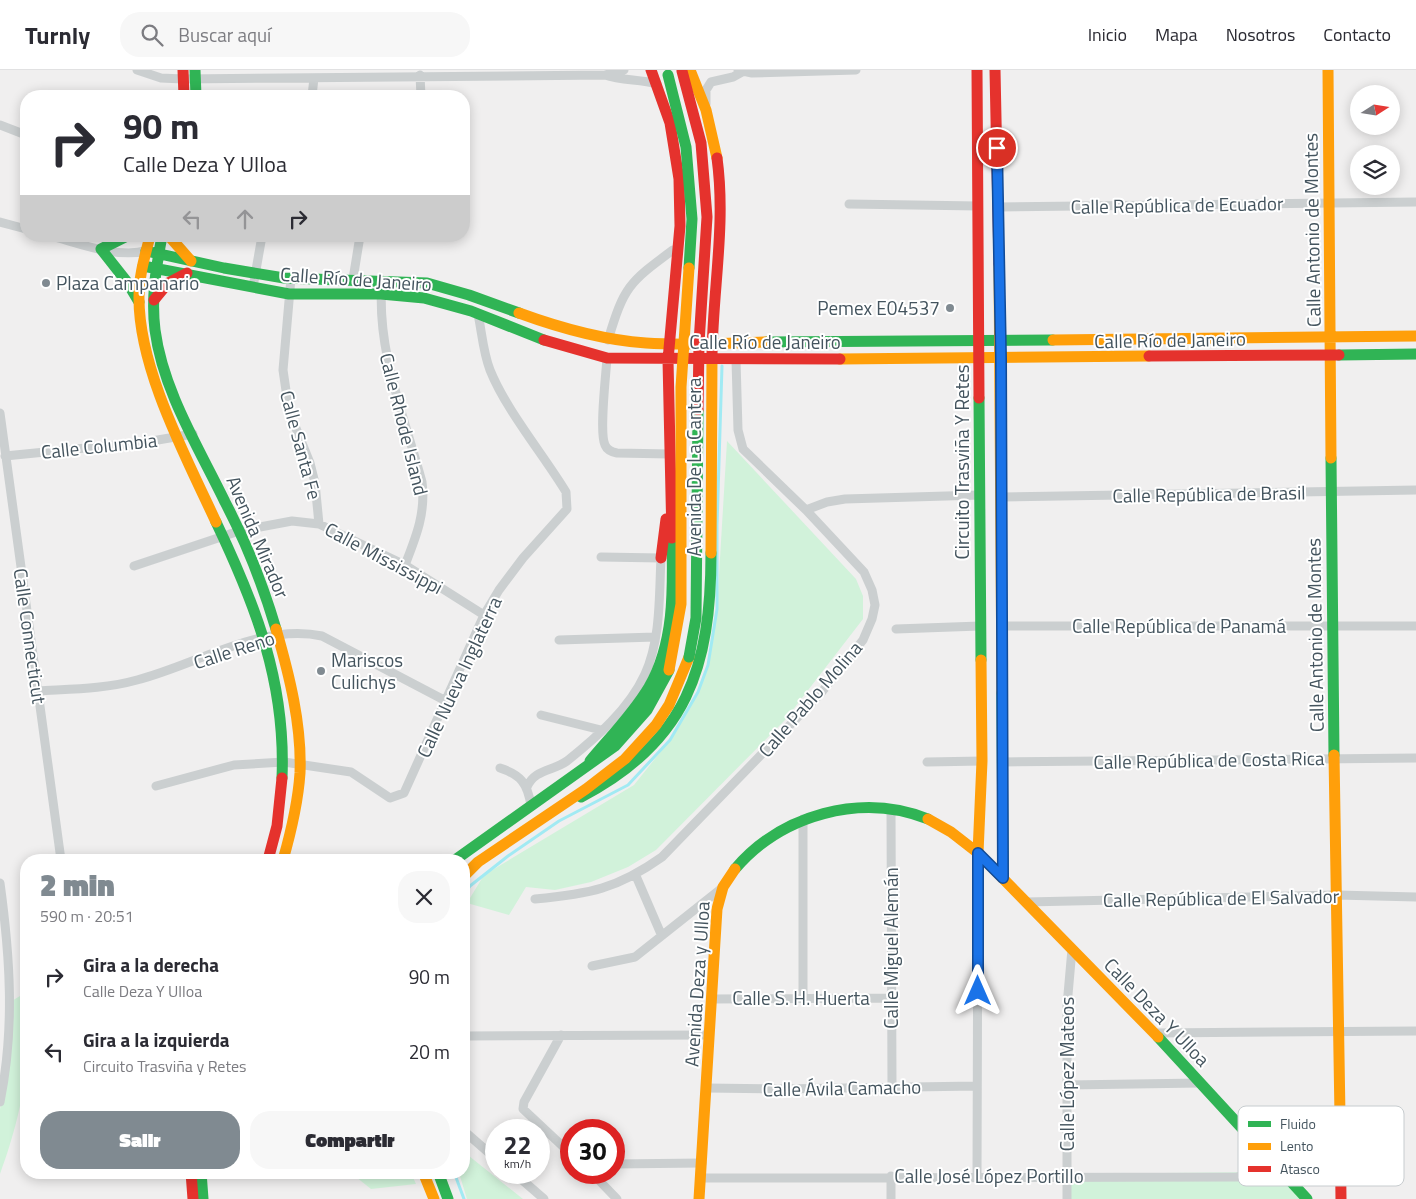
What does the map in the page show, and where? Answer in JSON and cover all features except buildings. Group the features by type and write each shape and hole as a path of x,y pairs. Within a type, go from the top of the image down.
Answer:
{"main road":[{"name":"Avenida De La Cantera","path":"582,771 636,710 655,676 667,639 671,600 668,360 680,245 679,176 672,138 657,84 651,70"},
{"name":"Avenida De La Cantera","path":"564,804 599,789 626,772 648,753 668,729 688,696 697,676 710,627 712,601 712,343 721,237 718,159 706,106 684,70"},
{"name":"Avenida De La Cantera","path":"470,870 478,862 625,760 651,733 674,698 682,681 689,657 696,618 699,343 707,217 700,143 684,70"},
{"name":"Circuito Trasviña Y Retes","path":"977,70 982,761 978,853"},
{"name":"Circuito Trasviña Y Retes","path":"995,70 1001,342 1003,878"},
{"name":"Calle Antonio de Montes","path":"1328,70 1334,758 1340,1106"},
{"name":"Avenida De La Cantera","path":"462,854 615,746 635,725 655,697 669,670 676,640 681,604 681,378 692,219 686,147 667,73"},
{"path":"196,74 196,90"},
{"path":"183,75 184,90"},
{"path":"115,242 101,249 123,276 139,302"},
{"name":"Avenida Mirador","path":"148,242 143,266 139,302 150,367 178,437 245,585 263,637 274,684 284,762 280,806 269,854"},
{"name":"Avenida Mirador","path":"161,242 156,269 153,304 157,344 165,372 239,531 280,634 294,708 300,763 295,806 284,854"},
{"path":"174,242 191,261"},
{"name":"Calle Río de Janeiro","path":"146,251 191,261 291,278 382,280 428,284 459,291 538,320 608,340 669,346 712,343 1001,342 1416,336"},
{"name":"Calle Río de Janeiro","path":"143,266 188,273 289,294 381,294 424,298 478,314 542,339 607,358 668,360 1001,359 1416,354"},
{"path":"153,304 159,290 167,282 188,273"},
{"path":"676,285 683,303 694,306 701,303 709,294 718,275"},
{"path":"669,416 676,405 691,399 699,401 712,420"},
{"path":"661,558 671,495"},
{"name":"Avenida Deza y Ulloa","path":"700,1199 717,909 722,888 736,866 753,850 784,828 803,819 844,808 890,809 921,816 948,828 978,853"},
{"name":"Calle Deza Y Ulloa","path":"978,853 1154,1033 1238,1125"},
{"path":"192,1179 194,1199"},
{"path":"202,1179 203,1199"},
{"path":"427,1179 434,1199"},
{"path":"441,1179 448,1199"},
{"name":"Calle Deza Y Ulloa","path":"1295,1186 1307,1199"},
{"name":"Calle Antonio de Montes","path":"1341,1186 1341,1199"}],"street":[{"path":"137,70 161,78 196,74 276,74 314,78 420,75 605,75 624,70"},
{"path":"706,106 707,86 715,80 736,72 856,70"},
{"path":"420,75 421,90"},
{"path":"605,75 616,79 643,80 657,84"},
{"path":"313,90 314,78"},
{"path":"0,124 20,132"},
{"name":"Calle República de Ecuador","path":"998,207 1416,202"},
{"path":"849,204 978,206"},
{"path":"0,222 20,227"},
{"name":"Calle Río de Janeiro","path":"74,242 132,254 146,251"},
{"path":"253,287 261,242"},
{"path":"353,279 359,242"},
{"path":"608,340 626,290 634,280 672,250"},
{"path":"132,254 143,266"},
{"name":"Calle Santa Fe","path":"291,278 283,370 289,410 310,464 315,483 319,524"},
{"name":"Calle Rhode Island","path":"382,280 381,294 389,373 417,466 424,499 422,517 405,566"},
{"name":"Calle Nueva Inglaterra","path":"156,786 234,765 284,762 351,772 385,797 400,796 404,793 484,614 499,590 524,558 563,516 568,501 566,492 501,391 491,371 485,352 478,314"},
{"path":"607,358 603,428 605,445 610,451 617,453 670,454"},
{"name":"Calle Pablo Molina","path":"535,899 576,895 599,890 636,876 662,857 799,717 863,640 872,619 875,605 872,590 864,572 806,510 743,449 740,441 736,360"},
{"name":"Calle Connecticut","path":"0,413 60,854"},
{"name":"Calle Columbia","path":"5,456 193,434"},
{"name":"Calle República de Brasil","path":"1002,497 1416,490"},
{"path":"806,510 827,502 845,499 980,495"},
{"name":"Calle Mississippi","path":"134,566 239,531 292,522 319,524 405,566 484,614"},
{"path":"527,787 533,777 566,761 628,704 646,672 655,637 659,608 661,558 602,557"},
{"path":"896,629 980,626"},
{"name":"Calle República de Panamá","path":"1002,626 1416,626"},
{"name":"Calle Reno","path":"38,691 93,688 135,681 173,670 263,637 280,634 305,634 322,636 446,701"},
{"path":"559,640 655,637"},
{"path":"541,715 601,730"},
{"name":"Calle República de Costa Rica","path":"1002,762 1416,758"},
{"path":"927,762 982,761"},
{"path":"500,768 514,773 527,787 531,805"},
{"name":"Calle Miguel Alemán","path":"890,809 892,1087"},
{"path":"803,819 803,998"},
{"path":"977,1176 978,853"},
{"path":"636,876 661,934"},
{"path":"0,882 11,992 10,1032 0,1102"},
{"path":"592,966 634,956 722,888"},
{"name":"Calle República de El Salvador","path":"1027,902 1337,895 1416,897"},
{"name":"Calle López Mateos","path":"1067,1199 1067,1006 1072,949"},
{"name":"Calle S. H. Huerta","path":"711,998 891,998"},
{"path":"1154,1033 1416,1031"},
{"path":"560,1144 525,1113 522,1106 561,1035"},
{"path":"470,1036 709,1035"},
{"path":"1068,1085 1200,1083"},
{"name":"Calle Ávila Camacho","path":"707,1088 978,1086"},
{"path":"470,1136 485,1149"},
{"path":"625,1164 702,1164"},
{"path":"891,1176 891,1199"},
{"name":"Calle José López Portillo","path":"701,1178 891,1176 1238,1177"},
{"path":"527,1184 544,1199"},
{"path":"603,1184 617,1199"}],"green space":[{"path":"727,441 856,579 863,596 863,619 785,720 656,850 628,867 591,882 555,890 526,887 509,915 470,904 470,898 484,875 634,785 670,740 698,692 708,665 717,609"},
{"path":"20,996 20,1105 14,1132 0,1174 0,1109 4,1090 10,1002"},
{"path":"470,1157 485,1169 485,1184 504,1184 523,1199 467,1199 461,1179 470,1179"},
{"path":"1238,1172 1238,1186 1294,1186 1306,1199 1065,1199 1065,1174"},
{"path":"358,1179 414,1179 416,1184 371,1189"}],"waterway":[{"path":"470,886 508,856 559,821 628,785 670,740 698,692 708,665 717,609 717,526 722,366"},
{"path":"457,1179 464,1199"}],"traffic: fast":[{"path":"195,70 196,90"},
{"path":"668,75 686,147 692,219 689,268"},
{"path":"115,242 101,249 127,282 139,302"},
{"path":"161,242 154,295 155,330 159,353 183,419 247,548 266,596 276,629"},
{"path":"146,251 224,268 284,278 427,283 469,295 519,313"},
{"path":"143,266 289,294 381,294 424,298 471,311 544,340"},
{"path":"766,342 1053,340"},
{"path":"1339,355 1416,354"},
{"path":"979,398 981,660"},
{"path":"689,657 696,618 698,410"},
{"path":"1331,458 1334,755"},
{"path":"216,522 244,584 266,646 279,710 282,743 282,778"},
{"path":"590,761 636,707 649,687 664,652 671,614 672,538"},
{"path":"581,797 617,775 646,752 669,726 686,697 698,666 706,631 710,594 711,553"},
{"path":"463,854 615,746 647,710 669,670"},
{"path":"1002,693 1003,877"},
{"path":"735,869 754,850 775,835 799,822 824,814 850,809 876,808 902,811 928,819"},
{"path":"1158,1037 1238,1124"},
{"path":"202,1179 203,1199"},
{"path":"441,1179 448,1199"},
{"path":"1295,1186 1307,1199"}],"traffic: slow":[{"path":"690,70 706,110 717,158"},
{"path":"1328,70 1331,458"},
{"path":"149,242 139,288 141,324 146,353 178,441 216,522"},
{"path":"174,242 191,261"},
{"path":"999,264 1002,693"},
{"path":"669,670 681,604 681,387 689,268"},
{"path":"519,313 581,332 613,339 646,343 766,342"},
{"path":"1053,340 1416,336"},
{"path":"711,553 712,355"},
{"path":"840,359 1149,356"},
{"path":"276,629 294,700 300,755 296,806 284,854"},
{"path":"470,870 478,862 586,789 625,759 656,725 669,705 689,657"},
{"path":"978,853 982,761 981,660"},
{"path":"1334,755 1340,1106"},
{"path":"928,819 951,832 978,853 1158,1037"},
{"path":"699,1199 717,909 723,887 735,869"},
{"path":"426,1179 434,1199"}],"traffic: jam":[{"path":"183,70 184,90"},
{"path":"651,70 670,123 679,179 680,226 668,360 672,538"},
{"path":"977,70 979,398"},
{"path":"995,70 999,264"},
{"path":"682,71 701,143 707,217 699,343 698,410"},
{"path":"712,355 720,232 717,158"},
{"path":"154,300 168,283 187,273"},
{"path":"544,340 607,358 840,359"},
{"path":"1149,356 1339,355"},
{"path":"661,558 666,519"},
{"path":"270,854 277,826 282,778"},
{"path":"192,1179 193,1199"},
{"path":"1341,1186 1341,1199"}],"place":[{"name":"Plaza Campanario","path":"46,283"},
{"name":"Pemex E04537","path":"950,308"},
{"name":"Mariscos Culichys","path":"321,671"}],"route":[{"path":"978,991 978,853 1003,878 1001,359 997,148"}]}
